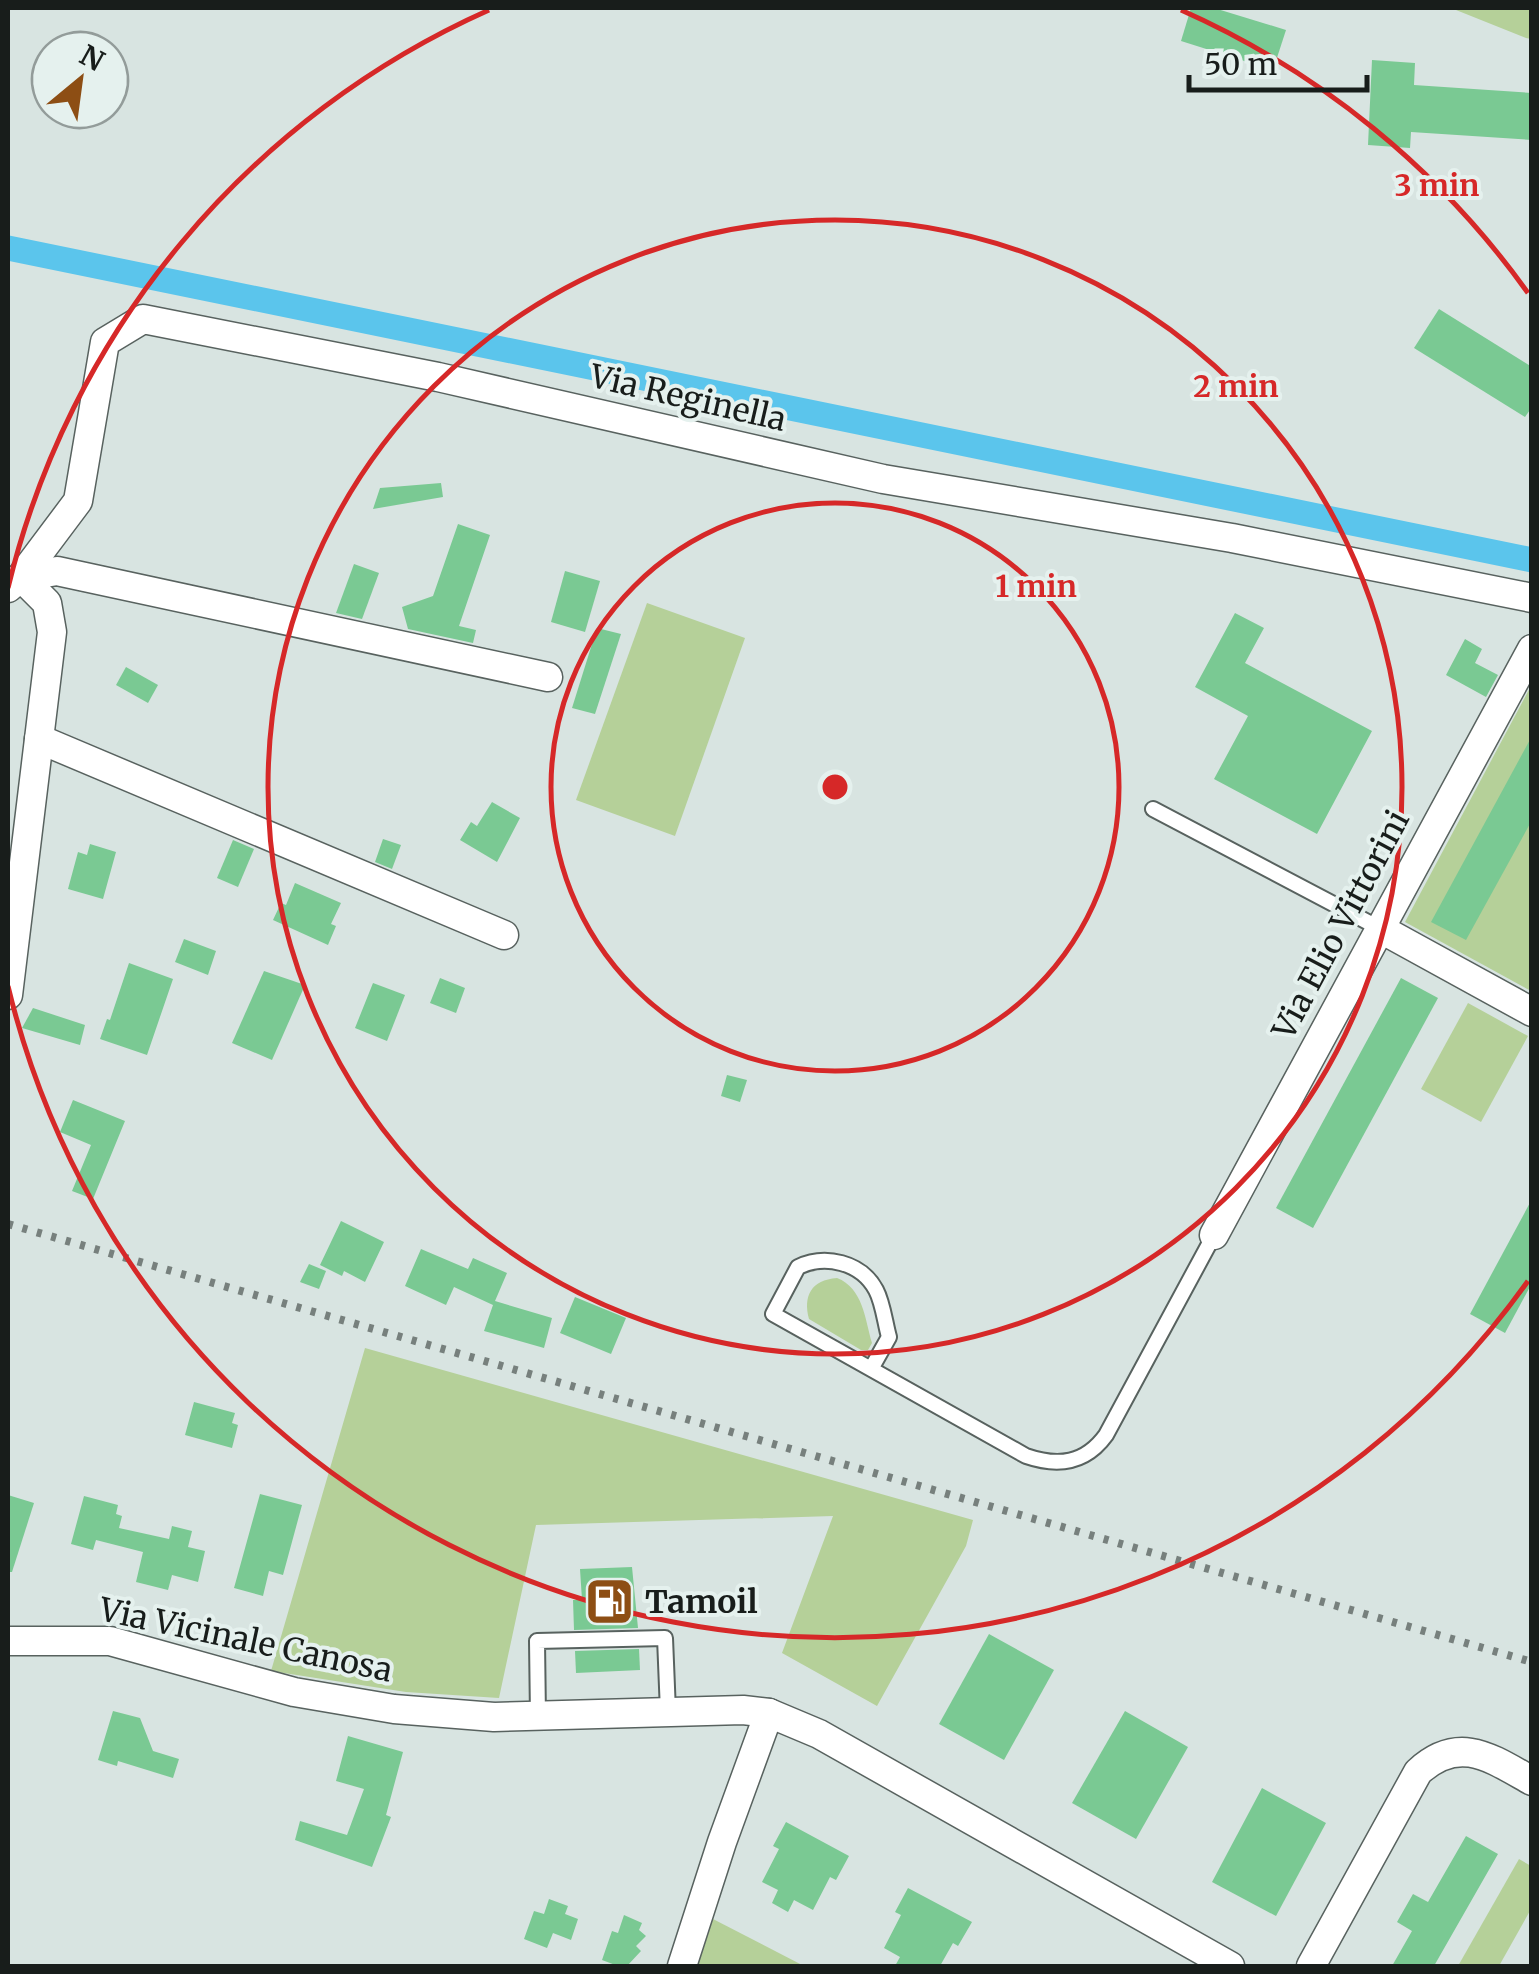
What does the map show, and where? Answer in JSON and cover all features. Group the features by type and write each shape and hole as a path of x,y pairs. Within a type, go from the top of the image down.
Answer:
{"street":[{"name":"Via Reginella","path":"14,582 78,502 105,342 144,320 438,377 883,479 1232,538 1532,598"},
{"path":"14,582 57,571 548,677"},
{"path":"8,994 52,632 46,603 14,582"},
{"name":"Via Elio Vittorini","path":"1214,1234 1532,649"},
{"path":"39,740 504,936"},
{"path":"1379,928 1532,1012"},
{"name":"Via Vicinale Canosa","path":"8,1641 110,1640 294,1692 444,1714 538,1717 743,1710 770,1713"},
{"path":"682,1966 770,1713 819,1734 1230,1966"},
{"path":"1310,1966 1418,1772 1430,1760 1444,1753 1466,1751 1488,1756 1532,1781"}],"lane":[{"path":"1152,809 1379,928"},
{"path":"871,1369 889,1338 876,1290 858,1270 840,1262 820,1260 798,1268 773,1314 1026,1456 1052,1462 1078,1460 1106,1436 1214,1234"},
{"path":"538,1717 537,1641 665,1638 668,1712"}],"green space":[{"path":"1451,8 1531,8 1531,39 1526,38"},
{"path":"647,603 745,638 675,836 576,800"},
{"path":"1531,686 1531,991 1405,922"},
{"path":"1468,1003 1528,1036 1481,1122 1421,1089"},
{"path":"837,1278 852,1289 862,1305 872,1343 868,1350 861,1350 809,1319 807,1303 811,1291 821,1282"},
{"path":"365,1348 973,1520 966,1546 877,1706 782,1653 833,1516 536,1525 499,1698 406,1692 271,1671"},
{"path":"1519,1859 1531,1866 1531,1909 1499,1966 1458,1966"},
{"path":"713,1919 804,1966 697,1966"}],"building":[{"path":"1191,8 1214,8 1286,30 1273,70 1181,41"},
{"path":"1372,60 1415,63 1414,85 1532,93 1532,140 1411,132 1410,148 1368,145"},
{"path":"1439,309 1532,367 1532,407 1525,417 1414,348"},
{"path":"441,483 443,497 373,509 380,488"},
{"path":"458,524 490,535 459,626 476,630 473,643 408,629 402,607 433,596"},
{"path":"354,564 379,573 362,619 336,613"},
{"path":"565,571 600,581 585,632 551,622"},
{"path":"1235,613 1264,628 1245,663 1372,731 1317,834 1214,779 1248,716 1195,687"},
{"path":"597,628 621,634 595,714 572,708"},
{"path":"1465,639 1482,649 1475,663 1498,675 1486,697 1446,675"},
{"path":"126,667 158,685 148,703 116,685"},
{"path":"1532,736 1532,820 1466,940 1431,922"},
{"path":"492,802 520,818 497,862 460,840 471,822 477,826"},
{"path":"383,839 401,845 392,869 375,862"},
{"path":"233,840 254,849 238,887 217,878"},
{"path":"90,844 116,852 103,899 68,889 78,852 87,855"},
{"path":"295,883 341,903 331,924 336,926 328,945 273,920 281,903 286,905"},
{"path":"184,939 216,951 208,975 175,962"},
{"path":"129,963 173,979 147,1055 100,1039"},
{"path":"264,971 305,985 272,1060 232,1043"},
{"path":"440,978 465,988 456,1013 430,1003"},
{"path":"1401,978 1438,998 1313,1228 1276,1208"},
{"path":"373,983 405,995 387,1041 355,1028"},
{"path":"33,1008 85,1025 80,1045 22,1028"},
{"path":"727,1075 747,1080 740,1102 721,1096"},
{"path":"73,1100 125,1121 93,1199 72,1191 91,1145 60,1132"},
{"path":"1532,1199 1532,1283 1505,1333 1470,1314"},
{"path":"341,1221 384,1242 365,1282 320,1265"},
{"path":"421,1249 468,1269 473,1258 507,1273 495,1301 552,1318 544,1348 484,1331 493,1305 454,1287 446,1305 405,1286"},
{"path":"309,1264 326,1271 319,1289 300,1282"},
{"path":"575,1297 626,1318 611,1354 560,1333"},
{"path":"194,1402 235,1413 232,1423 238,1425 232,1448 185,1435"},
{"path":"260,1494 302,1505 283,1575 269,1571 263,1596 234,1588"},
{"path":"8,1495 34,1503 12,1572 8,1572"},
{"path":"84,1496 118,1505 116,1514 122,1516 119,1528 169,1539 172,1526 192,1531 188,1547 205,1551 198,1582 172,1575 168,1590 136,1582 143,1552 96,1540 93,1550 71,1544"},
{"path":"632,1567 638,1628 574,1630 573,1600 582,1600 580,1569"},
{"path":"989,1634 1054,1670 1004,1760 939,1724"},
{"path":"639,1649 640,1670 576,1673 575,1651"},
{"path":"113,1711 140,1718 153,1751 179,1759 173,1778 118,1761 117,1766 98,1760"},
{"path":"1125,1711 1188,1747 1136,1839 1072,1803"},
{"path":"348,1736 403,1752 386,1815 391,1817 372,1867 295,1840 300,1821 347,1835 364,1789 336,1781"},
{"path":"1262,1788 1326,1823 1276,1916 1212,1882"},
{"path":"786,1822 849,1856 836,1880 830,1877 813,1910 794,1900 788,1912 772,1903 778,1890 762,1882 779,1849 773,1846"},
{"path":"1466,1836 1498,1854 1434,1966 1392,1966 1412,1931 1397,1922 1413,1894 1428,1902"},
{"path":"908,1888 972,1922 958,1946 953,1943 940,1966 895,1966 900,1957 884,1948 901,1915 895,1912"},
{"path":"549,1899 568,1906 565,1914 578,1919 571,1940 553,1933 547,1948 524,1939 534,1911 544,1914"},
{"path":"624,1915 642,1923 639,1930 646,1936 636,1946 641,1951 627,1966 618,1966 602,1960 612,1931 618,1933"}],"waterway":[{"path":"8,248 1532,560"}],"railway":[{"path":"8,1224 1532,1662"}],"place":[{"name":"Tamoil","path":"610,1602"}]}
